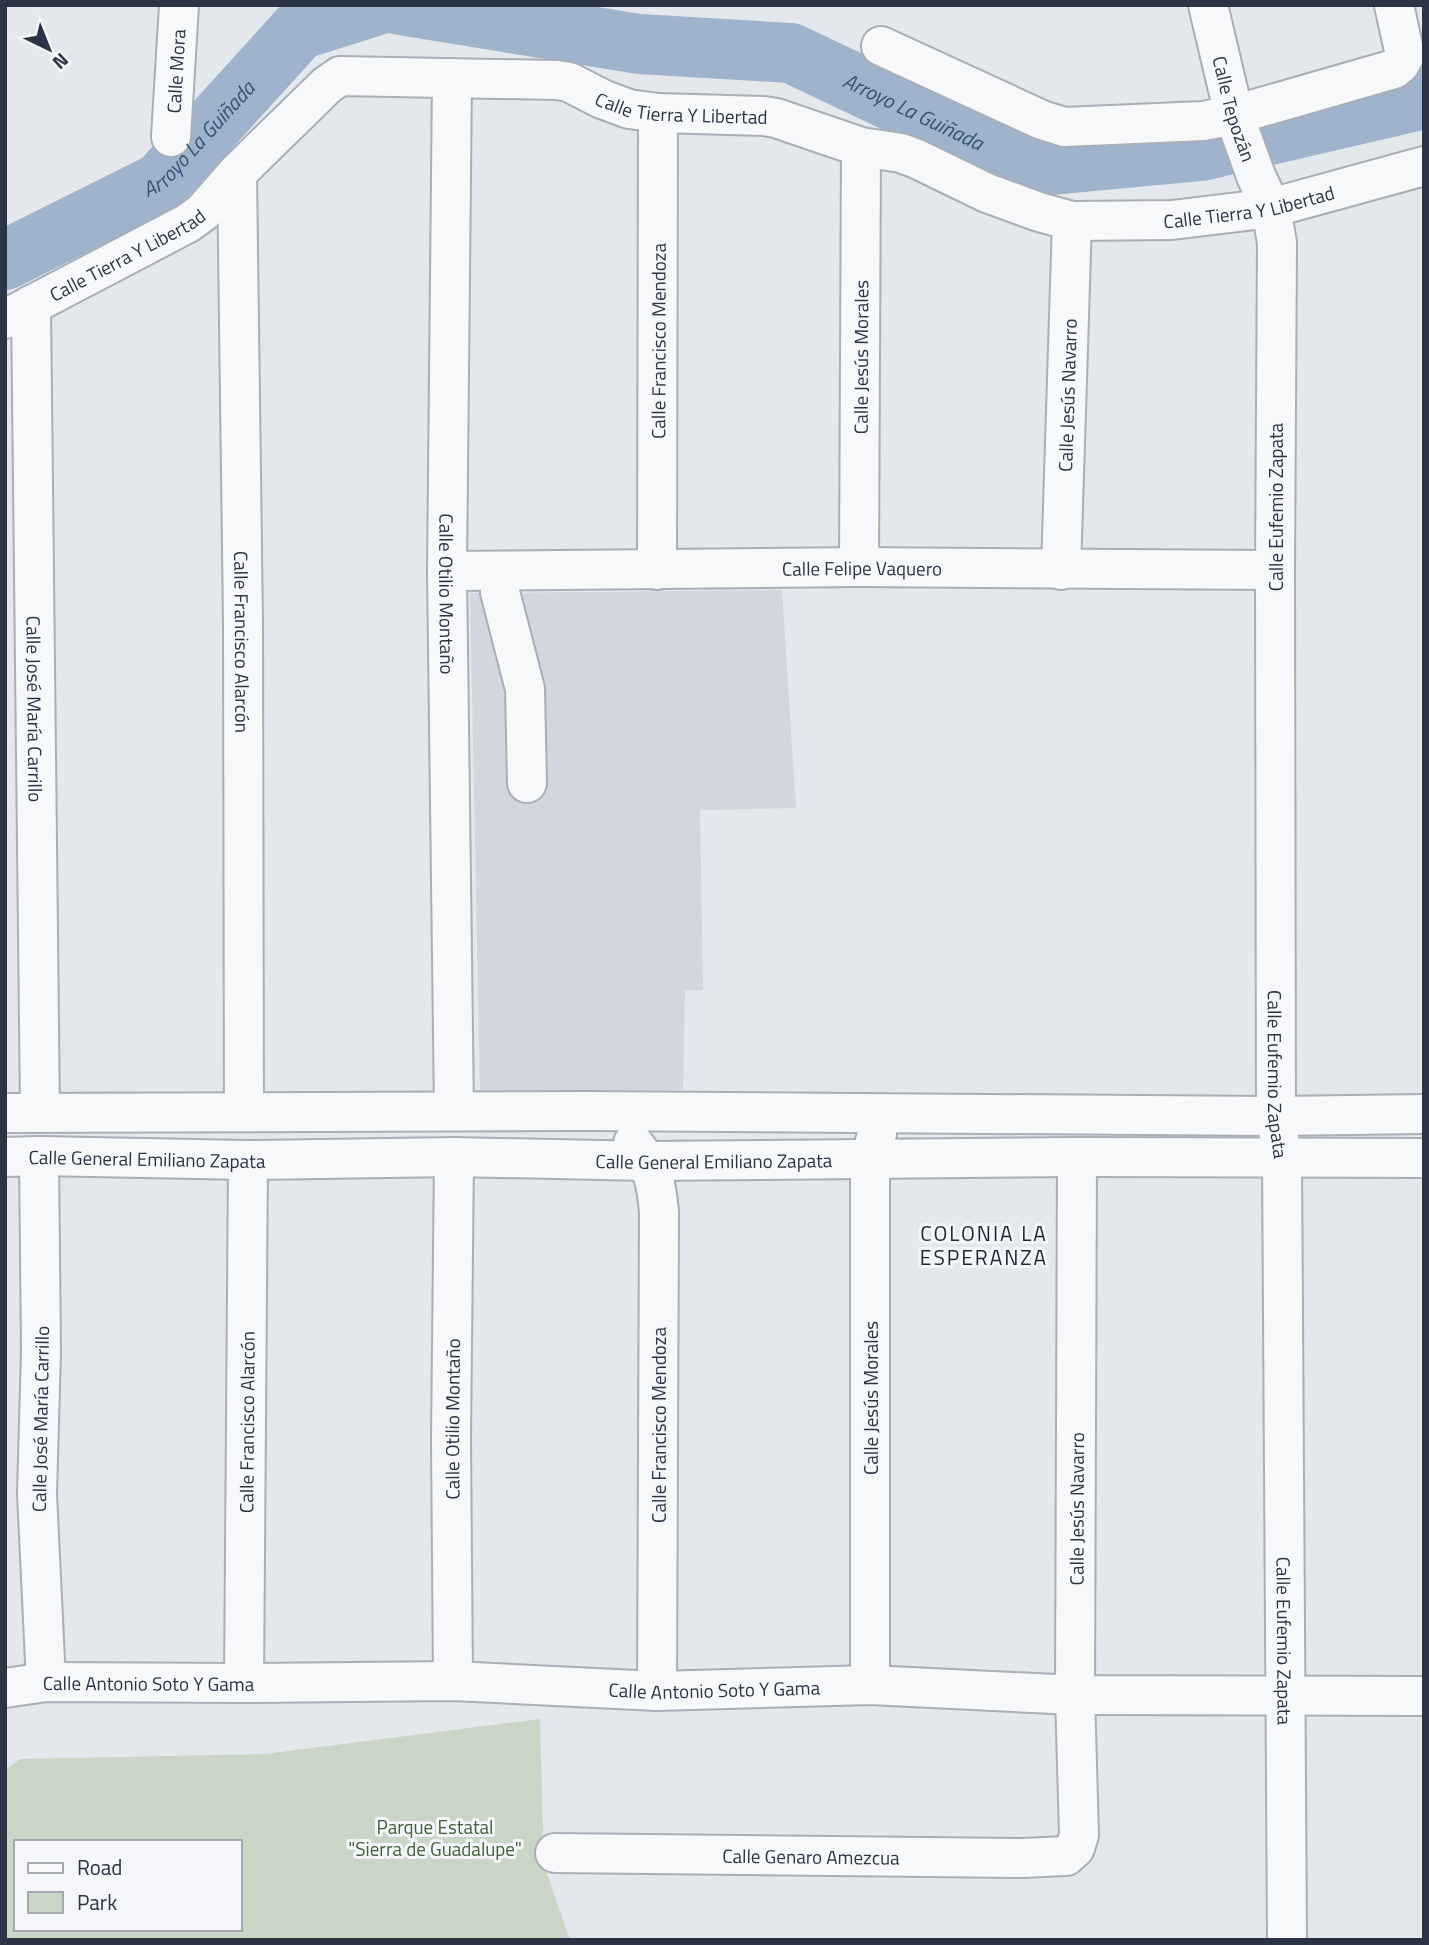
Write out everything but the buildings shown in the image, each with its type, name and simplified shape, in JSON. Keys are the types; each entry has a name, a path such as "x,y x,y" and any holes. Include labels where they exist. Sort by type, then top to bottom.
{"street":[{"name":"Calle Mora","path":"171,137 179,5"},
{"name":"Calle Tepozán","path":"1208,5 1236,120 1264,192"},
{"path":"881,46 1042,120 1064,127 1236,120 1394,69 1405,55 1394,5"},
{"name":"Calle Tierra Y Libertad","path":"18,312 188,223 203,212 237,173 340,76 569,82 629,109 658,113 764,116 861,147 901,153 987,193 1072,221 1172,220 1264,192 1424,166"},
{"name":"Calle Otilio Montaño","path":"452,78 447,571 454,1111"},
{"name":"Calle Francisco Mendoza","path":"657,570 658,113"},
{"name":"Calle Jesús Morales","path":"859,567 861,147"},
{"name":"Calle Francisco Alarcón","path":"237,173 243,623 244,1112"},
{"name":"Calle Eufemio Zapata","path":"1264,192 1276,243 1276,1116 1282,1157 1287,1940"},
{"name":"Calle Jesús Navarro","path":"1061,570 1072,221"},
{"name":"Calle José María Carrillo","path":"18,312 23,1113"},
{"name":"Calle Felipe Vaquero","path":"447,571 859,567 1275,570"},
{"path":"501,571 500,592 525,689 527,783"},
{"path":"23,1113 454,1111 1276,1116 1424,1114"},
{"path":"606,1112 648,1161"},
{"name":"Calle Jesús Morales","path":"870,1685 870,1159 881,1113"},
{"name":"Calle José María Carrillo","path":"22,1157 41,1352 37,1494 46,1682"},
{"name":"Calle General Emiliano Zapata","path":"22,1157 248,1160 454,1157 648,1161 1077,1157 1424,1158"},
{"name":"Calle Otilio Montaño","path":"453,1681 451,1425 454,1157"},
{"name":"Calle Jesús Navarro","path":"1066,1856 1075,1848 1079,1835 1074,1695 1077,1157"},
{"name":"Calle Francisco Alarcón","path":"244,1683 248,1160"},
{"name":"Calle Francisco Mendoza","path":"648,1161 657,1185 659,1212 657,1690"},
{"name":"Calle Antonio Soto Y Gama","path":"5,1688 46,1682 453,1681 657,1690 870,1685 1074,1695 1424,1696"},
{"name":"Calle Genaro Amezcua","path":"555,1853 1022,1858 1066,1856"}],"shaded area":[{"path":"782,590 796,808 700,810 703,990 685,991 683,1090 480,1090 470,593"}],"green space":[{"name":"Parque Estatal \"Sierra de Guadalupe\"","path":"540,1719 544,1865 570,1940 5,1940 5,1770 20,1759 265,1754"}],"waterway":[{"name":"Arroyo La Guiñada","path":"5,260 161,182 299,30 378,5"},
{"name":"Arroyo La Guiñada","path":"400,5 639,44 791,53 1031,167 1201,151 1424,99"}],"district":[{"name":"COLONIA LA ESPERANZA","path":"984,1245"}]}
